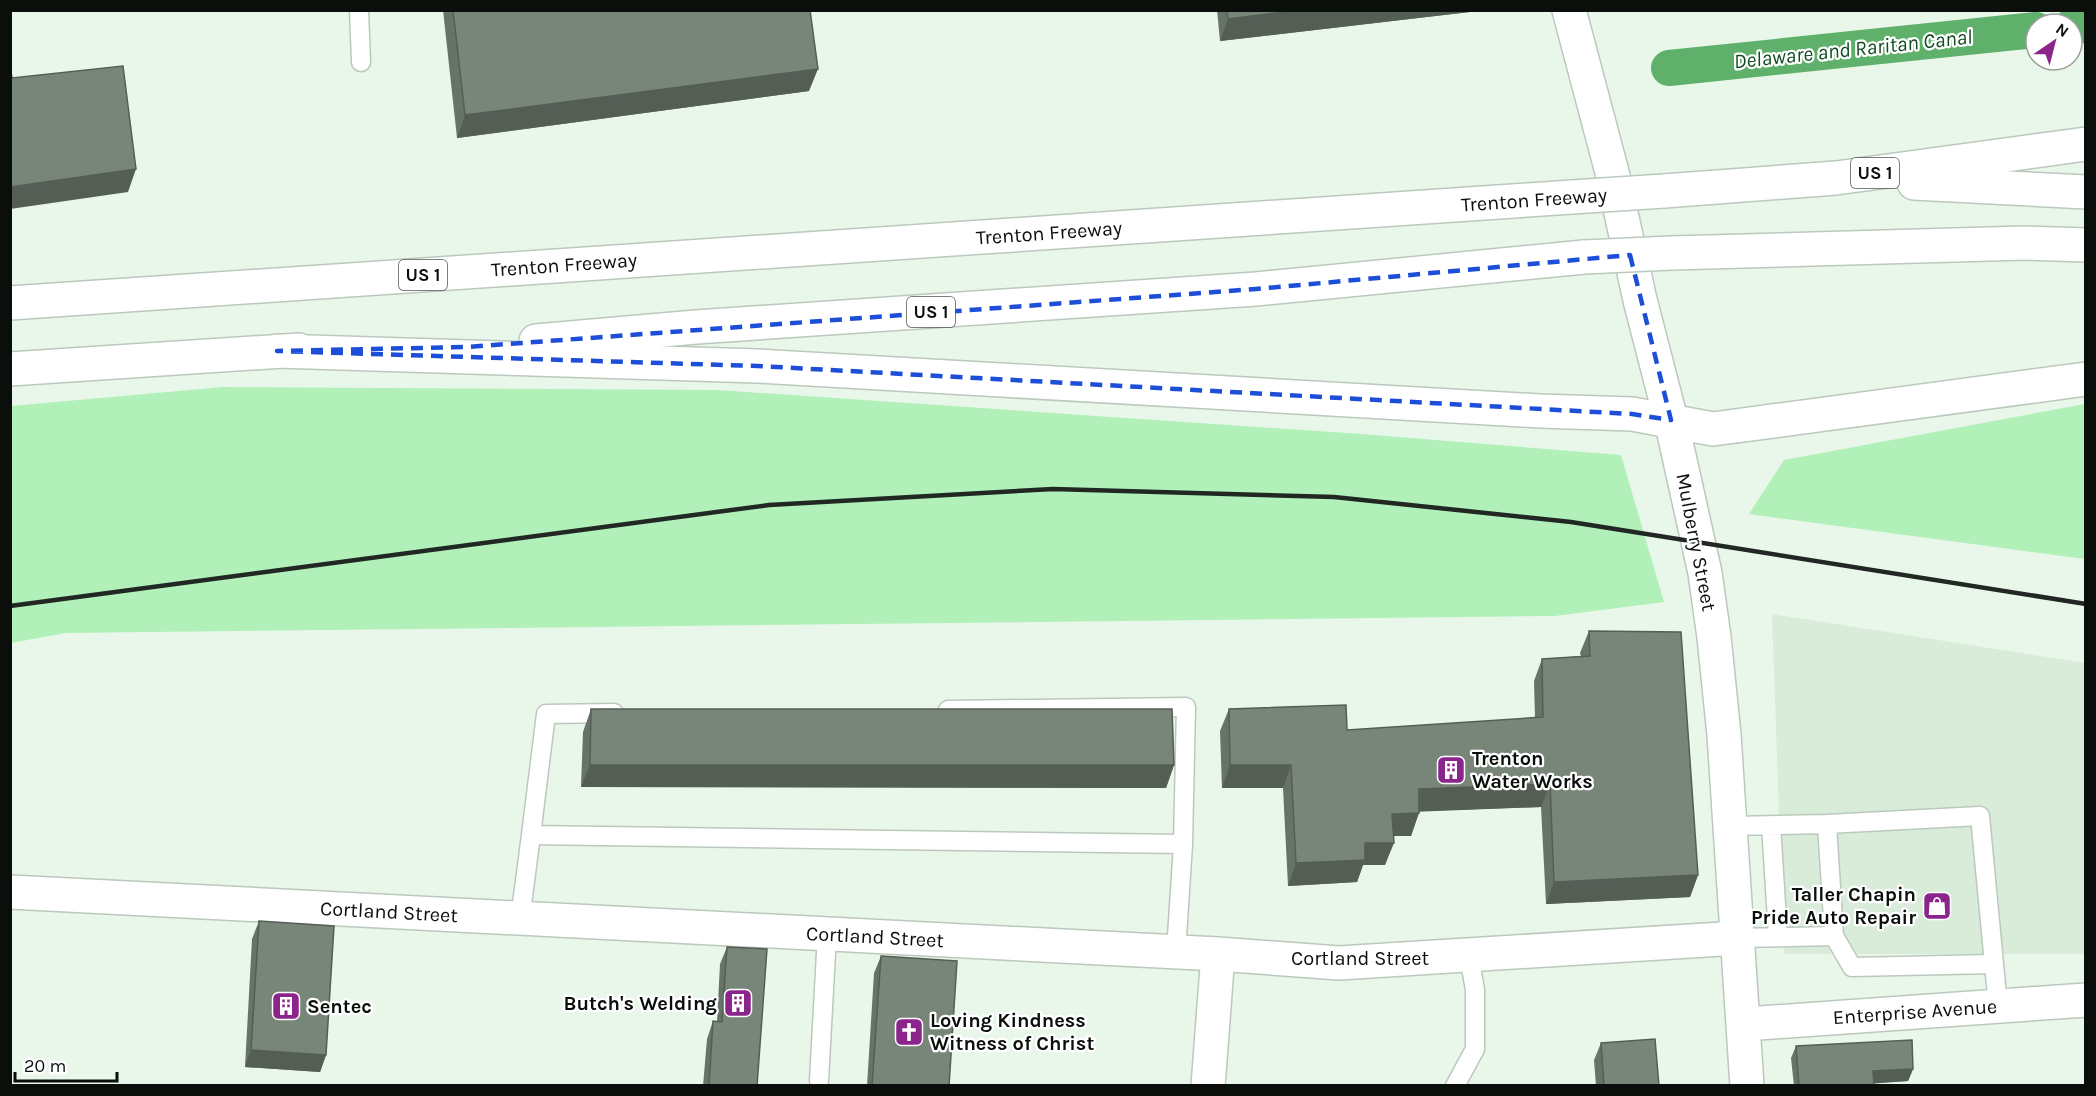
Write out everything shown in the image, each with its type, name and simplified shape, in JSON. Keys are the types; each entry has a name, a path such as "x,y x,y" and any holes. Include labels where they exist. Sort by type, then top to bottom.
{"main road":[{"name":"Mulberry Street","path":"1569,10 1613,176 1705,573 1714,637 1730,826 1747,1086"},
{"name":"Trenton Freeway","path":"14,302 1836,178 2085,144"},
{"path":"1836,178 2085,192"},
{"name":"US 1","path":"10,369 278,351 467,347 696,327 1256,290 1584,256 2024,243 2085,245"},
{"path":"278,351 758,366 1540,411 1632,414 1713,429 2085,379"},
{"name":"Cortland Street","path":"10,892 1218,954 1339,963 1738,938"},
{"path":"1208,1086 1218,954"},
{"name":"Enterprise Avenue","path":"1744,1024 2085,1000"}],"lane":[{"path":"359,10 362,62"},
{"path":"925,710 1186,707 1183,844 1176,952"},
{"path":"520,919 546,714 629,713"},
{"path":"1730,826 1827,824 1980,816 1998,1006"},
{"path":"1827,824 1834,936 1852,967 1994,964"},
{"path":"1771,825 1778,936"},
{"path":"531,835 1183,844"},
{"path":"819,1081 827,934"},
{"path":"1738,938 1834,936"},
{"path":"1455,1086 1475,1048 1475,990 1468,956"}],"highlighted area":[{"path":"1630,255 1671,420 1632,414 758,366 277,351 467,347 1256,289"}],"shaded area":[{"path":"1772,614 2085,663 2085,954 1784,954"}],"green space":[{"path":"223,387 718,390 1361,434 1621,455 1664,602 1555,616 65,633 11,643 11,406"},
{"path":"2085,404 2085,559 1749,514 1784,460"}],"building":[{"path":"453,10 810,10 818,69 465,115"},
{"path":"1227,10 1300,10 1228,19"},
{"path":"10,65 12,78 123,66 136,169 10,187"},
{"name":"Trenton Water Works","path":"1589,631 1681,632 1698,875 1554,882 1550,784 1419,789 1419,813 1392,814 1394,843 1365,843 1365,860 1296,863 1291,765 1230,765 1229,709 1346,705 1347,730 1543,717 1542,659 1590,656"},
{"path":"591,709 1172,709 1174,765 590,765"},
{"name":"Sentec","path":"259,921 334,926 326,1055 251,1050"},
{"name":"Butch's Welding","path":"727,947 767,949 757,1086 709,1086 713,1021 722,1022"},
{"name":"Loving Kindness Witness of Christ","path":"881,956 957,961 949,1086 872,1086"},
{"path":"1655,1039 1659,1086 1604,1086 1601,1043"},
{"path":"1912,1040 1913,1069 1873,1071 1874,1086 1799,1086 1796,1046"}],"waterway":[{"name":"Delaware and Raritan Canal","path":"1669,68 2024,31"}],"railway":[{"path":"10,606 769,505 1053,489 1334,497 1571,522 2086,604"}],"place":[{"name":"Trenton Water Works","path":"1451,770"},
{"name":"Taller Chapin Pride Auto Repair","path":"1937,906"},
{"name":"Butch's Welding","path":"738,1003"},
{"name":"Sentec","path":"286,1006"},
{"name":"Loving Kindness Witness of Christ","path":"909,1032"}]}
